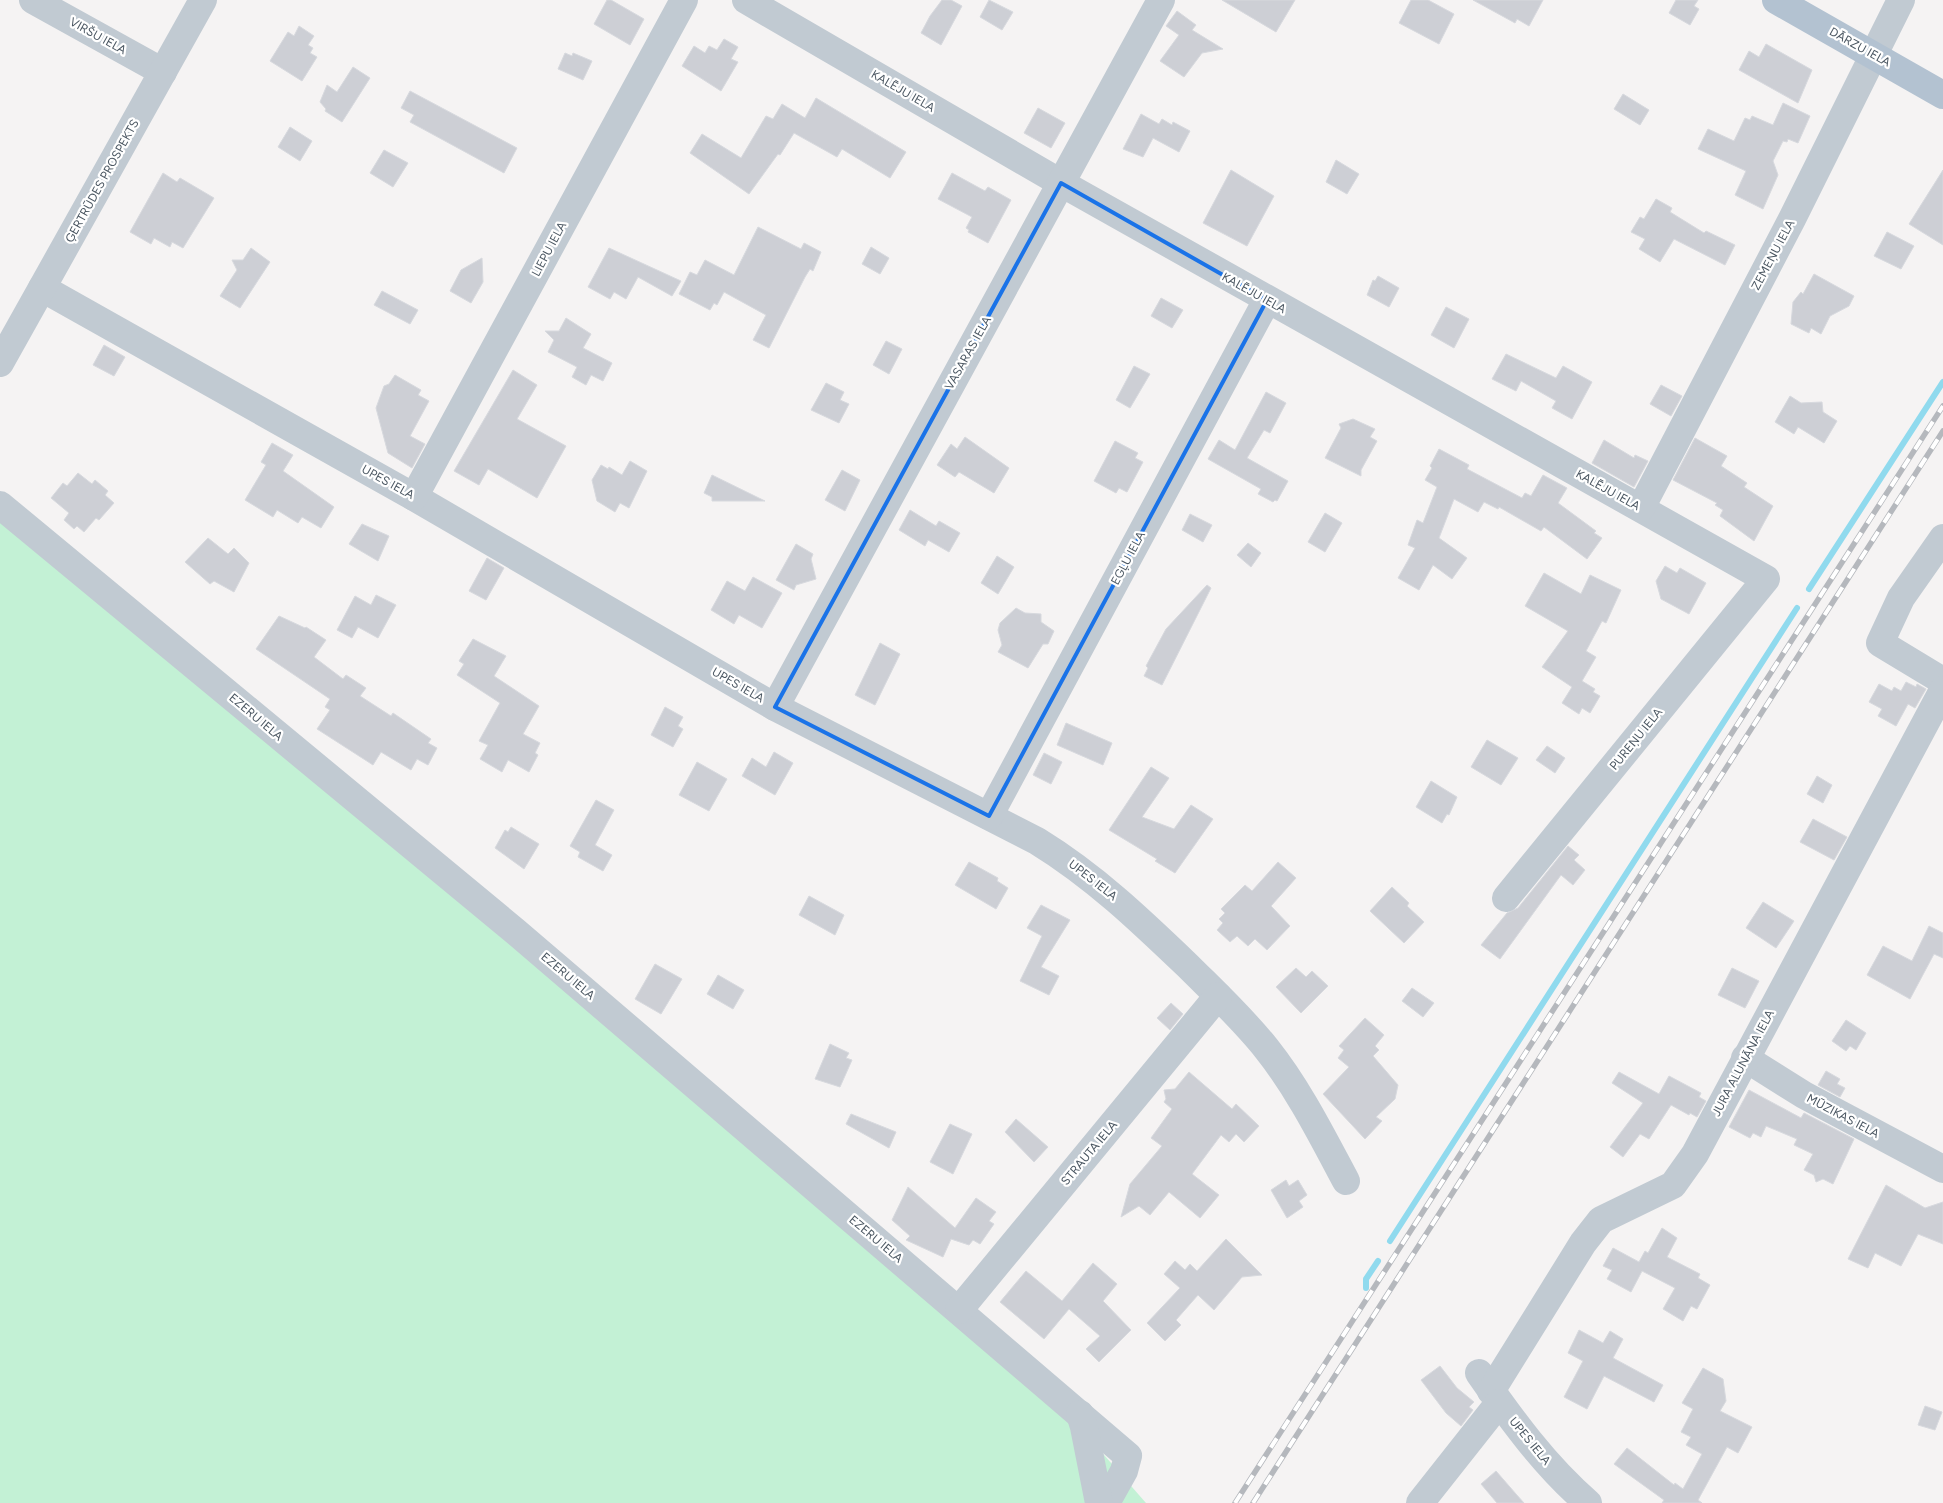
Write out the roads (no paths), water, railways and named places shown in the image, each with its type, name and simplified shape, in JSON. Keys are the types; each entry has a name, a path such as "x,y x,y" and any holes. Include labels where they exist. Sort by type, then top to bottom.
{"main road":[{"name":"DĀRZU IELA","path":"1776,0 1943,95"}],"street":[{"name":"VIRŠU IELA","path":"33,0 163,72"},
{"name":"ĢERTRŪDES PROSPEKTS","path":"0,363 203,0"},
{"name":"LIEPU IELA","path":"414,497 684,0"},
{"name":"KALĒJU IELA","path":"746,0 1061,183 1766,580"},
{"name":"VASARAS IELA","path":"775,707 1161,0"},
{"name":"ZEMEŅU IELA","path":"1641,508 1788,228 1901,0"},
{"name":"UPES IELA","path":"42,288 414,497 775,707 1037,840 1073,863 1123,904 1218,996 1266,1048 1312,1118 1346,1181"},
{"name":"EGĻU IELA","path":"989,816 1267,300"},
{"name":"EZERU IELA","path":"0,505 516,932 1128,1456 1124,1471 1106,1503"},
{"path":"1943,538 1901,598 1880,643 1943,681"},
{"name":"PUREŅU IELA","path":"1506,898 1766,580"},
{"name":"JURA ALUNĀNA IELA","path":"1420,1503 1490,1389 1583,1243 1600,1220 1673,1185 1694,1154 1943,690"},
{"name":"STRAUTA IELA","path":"959,1310 1218,996"},
{"name":"MŪZIKAS IELA","path":"1745,1058 1804,1095 1943,1169"},
{"name":"UPES IELA","path":"1490,1389 1562,1481 1588,1503"},
{"path":"1080,1414 1099,1503"}],"waterway":[{"path":"1809,589 1943,382"},
{"path":"1390,1241 1797,608"},
{"path":"1366,1288 1366,1279 1378,1261"}],"railway":[{"path":"1235,1503 1943,406"},
{"path":"1253,1503 1943,431"}]}
